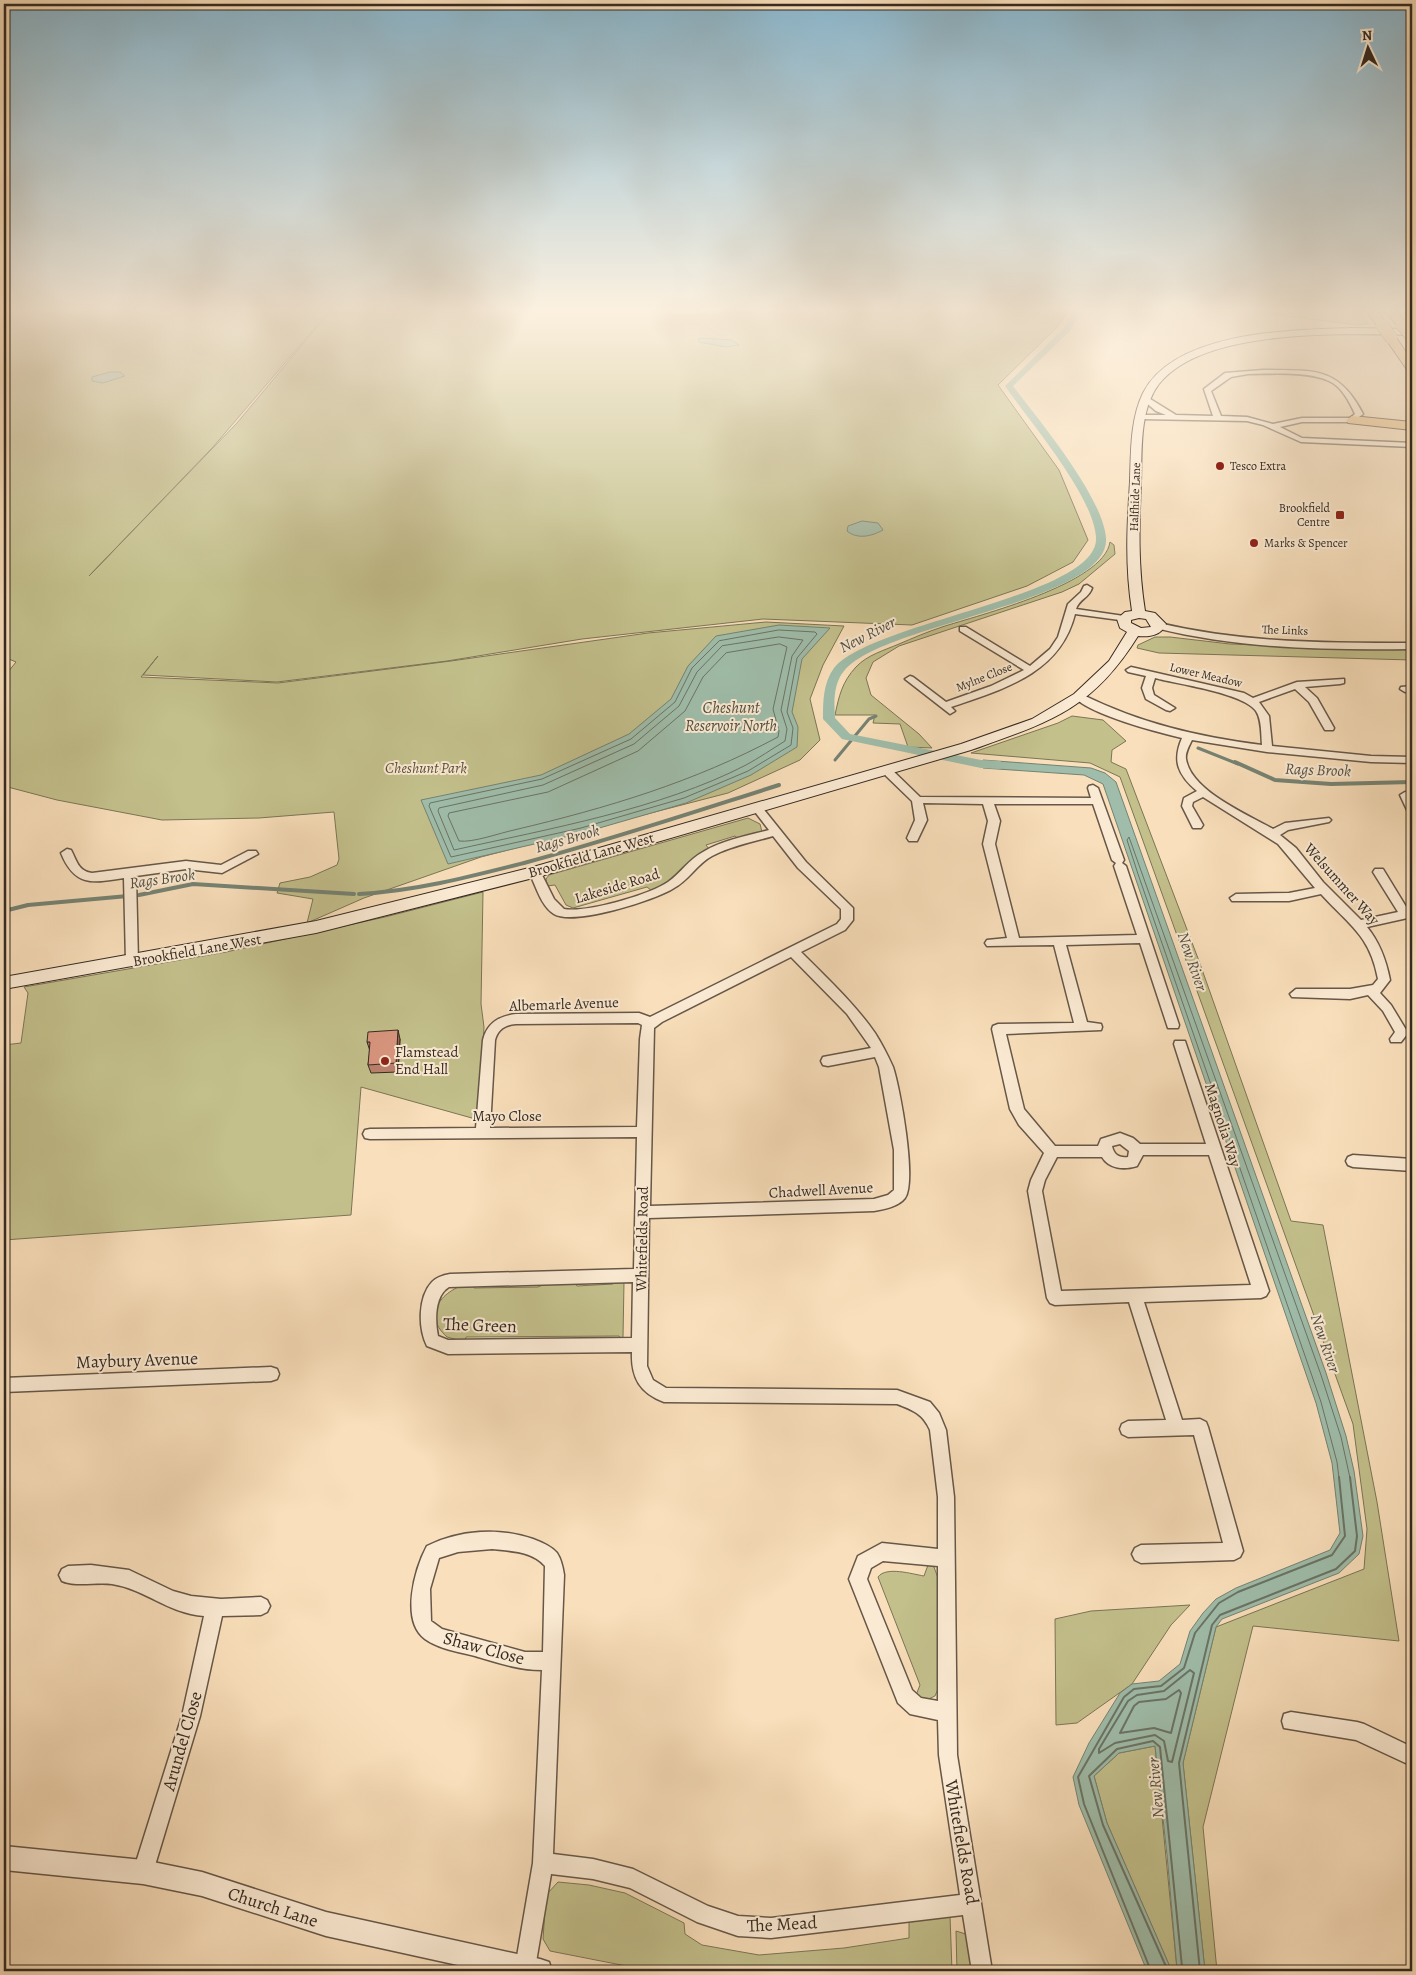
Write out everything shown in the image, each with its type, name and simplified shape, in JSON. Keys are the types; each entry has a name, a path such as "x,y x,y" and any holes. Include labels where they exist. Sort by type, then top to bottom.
{"highway":[{"path":"1352,420 1412,426"}],"main road":[{"name":"Halfhide Lane","path":"1139,614 1133,572 1133,547 1138,433 1147,400"},
{"path":"1139,614 1155,618 1159,626 1150,632 1134,631 1125,625 1124,618 1139,614"},
{"name":"Brookfield Lane West","path":"4,983 132,962 316,927 535,872 954,750 1036,722 1079,697 1098,681 1114,663 1134,631"}],"street":[{"path":"1148,400 1159,409 1178,418"},
{"path":"1211,400 1218,418"},
{"path":"1273,426 1302,420 1352,420 1359,414 1351,400"},
{"path":"1142,417 1255,420 1273,426 1292,438 1301,440 1412,445"},
{"name":"Mylne Close","path":"910,678 949,709 1031,670 1041,664 1062,638 1073,604 1086,594 1088,588"},
{"path":"1072,611 1124,618"},
{"name":"The Links","path":"1159,626 1182,632 1238,641 1412,646"},
{"name":"Mylne Close","path":"963,629 1031,670"},
{"name":"Lower Meadow","path":"1131,670 1240,695 1254,701 1264,716 1268,749"},
{"name":"Lower Meadow","path":"1151,675 1146,687 1149,695 1170,708"},
{"name":"Lower Meadow","path":"1254,701 1297,686 1340,681"},
{"path":"1297,686 1313,700 1329,728"},
{"path":"1079,697 1109,714 1188,737 1268,749 1371,759 1412,760"},
{"name":"Welsummer Way","path":"1188,737 1182,752 1181,761 1187,772 1204,792 1231,811 1273,834 1295,854 1323,890 1360,924 1377,950 1383,970 1383,984 1372,992"},
{"path":"886,770 917,800 921,820 913,838"},
{"path":"1092,788 1173,1025"},
{"path":"1197,825 1187,806 1188,800 1204,792"},
{"path":"1405,796 1412,810"},
{"path":"917,800 1097,801"},
{"path":"987,800 994,821 989,844 1014,942"},
{"path":"651,1023 841,927 847,920 848,912 843,903 802,865 757,808"},
{"path":"1273,834 1285,826 1325,820"},
{"name":"Lakeside Road","path":"535,872 554,908 561,914 578,915 662,890 677,880 705,855 776,832"},
{"path":"67,853 74,868 82,874 96,877 186,865 222,869 252,854"},
{"path":"1360,924 1409,914 1379,872"},
{"path":"130,873 132,962"},
{"path":"1236,898 1289,897 1323,890"},
{"path":"991,943 1144,939"},
{"path":"1059,941 1082,1028"},
{"name":"Chadwell Avenue","path":"643,1212 851,1206 890,1201 901,1192 900,1144 886,1068 870,1034 845,1003 792,951"},
{"path":"1296,994 1333,995 1372,992 1387,1008 1402,1032 1396,1039"},
{"name":"Albemarle Avenue","path":"483,1132 489,1040 492,1030 500,1022 516,1019 639,1018 651,1023"},
{"name":"Whitefields Road","path":"651,1023 646,1032 639,1366 643,1379 651,1390 664,1396 897,1397 924,1407 933,1418 938,1430 946,1496 947,1712 951,1781 973,1904 982,1971"},
{"path":"1051,1152 1019,1114 998,1030 1096,1027"},
{"name":"Magnolia Way","path":"1135,1296 1261,1291 1180,1044"},
{"path":"828,1062 877,1052"},
{"name":"Mayo Close","path":"370,1134 644,1132"},
{"path":"1114,1138 1131,1142 1137,1150 1135,1158 1127,1163 1111,1159 1105,1151 1106,1143 1114,1138"},
{"path":"1137,1150 1214,1149"},
{"path":"1051,1152 1105,1151"},
{"path":"1051,1152 1048,1162 1036,1180 1035,1191 1055,1298 1135,1296 1176,1427"},
{"path":"1353,1161 1412,1165"},
{"name":"The Green","path":"640,1345 448,1347 432,1341 427,1330 435,1290 441,1283 450,1280 642,1275"},
{"name":"Maybury Avenue","path":"4,1385 271,1374"},
{"path":"1128,1429 1200,1427 1234,1551 1140,1554"},
{"name":"Shaw Close","path":"532,1970 543,1863 552,1661 554,1566 545,1553 519,1543 499,1540 452,1544 433,1552 425,1567 421,1610 422,1622 428,1631 438,1637 525,1661 552,1661"},
{"path":"946,1558 882,1552 864,1562 858,1578 905,1696 917,1707 947,1712"},
{"path":"68,1575 90,1573 116,1576 179,1602 215,1608 261,1606"},
{"name":"Arundel Close","path":"143,1872 191,1716 215,1608"},
{"path":"1291,1721 1357,1732 1412,1757"},
{"name":"Church Lane","path":"4,1858 143,1872 202,1884 326,1924 532,1970"},
{"name":"The Mead","path":"543,1863 593,1869 633,1879 704,1915 738,1926 771,1928 973,1904"}],"green space":[{"name":"Cheshunt Park","path":"4,400 253,400 213,447 89,576 237,423 256,400 1009,400 1059,470 1088,540 1073,562 1027,586 912,625 763,619 582,639 447,661 277,682 143,675 158,656 141,677 278,683 451,661 648,633 766,622 844,626 823,665 810,699 820,740 800,760 728,793 481,857 364,898 307,923 313,899 277,893 280,883 310,877 337,865 339,859 334,812 259,818 162,820 57,800 4,786 4,677 16,662 4,657"},
{"path":"1110,542 1114,545 1115,554 1079,584 1062,592 899,646 873,662 866,678 871,695 919,734 932,748 908,747 900,724 873,723 875,715 835,715 844,684 856,667 865,659 931,631 1010,606 1064,584 1086,571 1103,557"},
{"path":"1155,637 1230,644 1412,649 1412,660 1159,653 1137,648 1138,645"},
{"path":"1072,716 1103,720 1126,741 1112,750 1111,762 1126,769 1199,961 1291,1221 1323,1225 1377,1502 1399,1641 1253,1626 1203,1827 1217,1971 1205,1971 1183,1763 1216,1627 1364,1569 1367,1529 1353,1424 1120,777 1090,763 971,753 1058,723"},
{"path":"748,818 760,824 762,832 740,840 735,836 706,845 709,849 672,881 652,891 647,887 573,908 566,905 555,885 547,886 546,879 549,875"},
{"path":"483,892 481,1004 484,1027 479,1120 361,1087 351,1215 4,1240 4,1045 21,1043 28,993 24,987 226,952 385,917"},
{"path":"614,1280 624,1282 623,1337 621,1339 619,1336 466,1337 465,1342 447,1337 439,1328 435,1319 439,1302 446,1295 454,1289 474,1282 474,1288 538,1287 549,1282 573,1281 577,1286 613,1284"},
{"path":"928,1565 934,1567 938,1578 938,1689 935,1696 924,1701 916,1695 920,1685 878,1577 893,1571 924,1576"},
{"path":"1190,1605 1171,1625 1132,1684 1077,1723 1056,1725 1055,1619 1091,1611"},
{"path":"1155,1746 1177,1969 1170,1967 1107,1823 1094,1776 1119,1753"},
{"path":"558,1882 589,1885 625,1893 684,1923 685,1934 702,1945 759,1955 844,1948 909,1938 909,1922 950,1916 952,1971 652,1971 550,1951 543,1939 546,1895"},
{"path":"956,1931 969,1935 972,1971 957,1971"}],"water":[{"path":"862,521 878,523 883,530 865,536 851,534 847,531 848,526"},
{"name":"Cheshunt Reservoir North","path":"779,625 830,628 802,659 792,712 798,727 797,747 751,775 686,803 582,833 448,864 421,800 541,775 629,734 671,699 688,666 716,636"},
{"path":"983,760 1091,768 1105,773 1116,782 1326,1373 1346,1436 1354,1471 1363,1536 1359,1554 1339,1573 1222,1619 1216,1627 1183,1763 1205,1971 1147,1971 1079,1805 1073,1777 1089,1743 1120,1693 1132,1684 1159,1681 1180,1664 1190,1631 1216,1599 1236,1588 1330,1550 1340,1533 1332,1463 1316,1403 1103,784 1084,775 983,768","holes":["1155,1746 1177,1969 1170,1967 1107,1823 1094,1776 1119,1753"]}],"building":[{"name":"Flamstead End Hall","path":"398,1030 396,1063 368,1065 370,1042 367,1042 368,1032"}],"waterway":[{"name":"New River","path":"1000,765 981,764 846,737 829,719 829,705 831,684 834,677 837,671 850,659 935,624 1037,593 1080,570 1096,554 1100,546 1101,537 1088,501 1062,459 1019,400"},
{"name":"Rags Brook","path":"835,760 869,719 876,716"},
{"name":"Rags Brook","path":"1198,748 1238,764"},
{"name":"Rags Brook","path":"1235,762 1275,780 1331,784 1412,782"},
{"name":"Rags Brook","path":"359,894 421,887 524,863 779,785"},
{"name":"Rags Brook","path":"4,911 28,905 139,895 193,884 354,894"}],"place":[{"name":"Tesco Extra","path":"1220,466"},
{"name":"Brookfield Centre","path":"1340,515"},
{"name":"Marks & Spencer","path":"1254,543"},
{"name":"Flamstead End Hall","path":"385,1061"}]}
